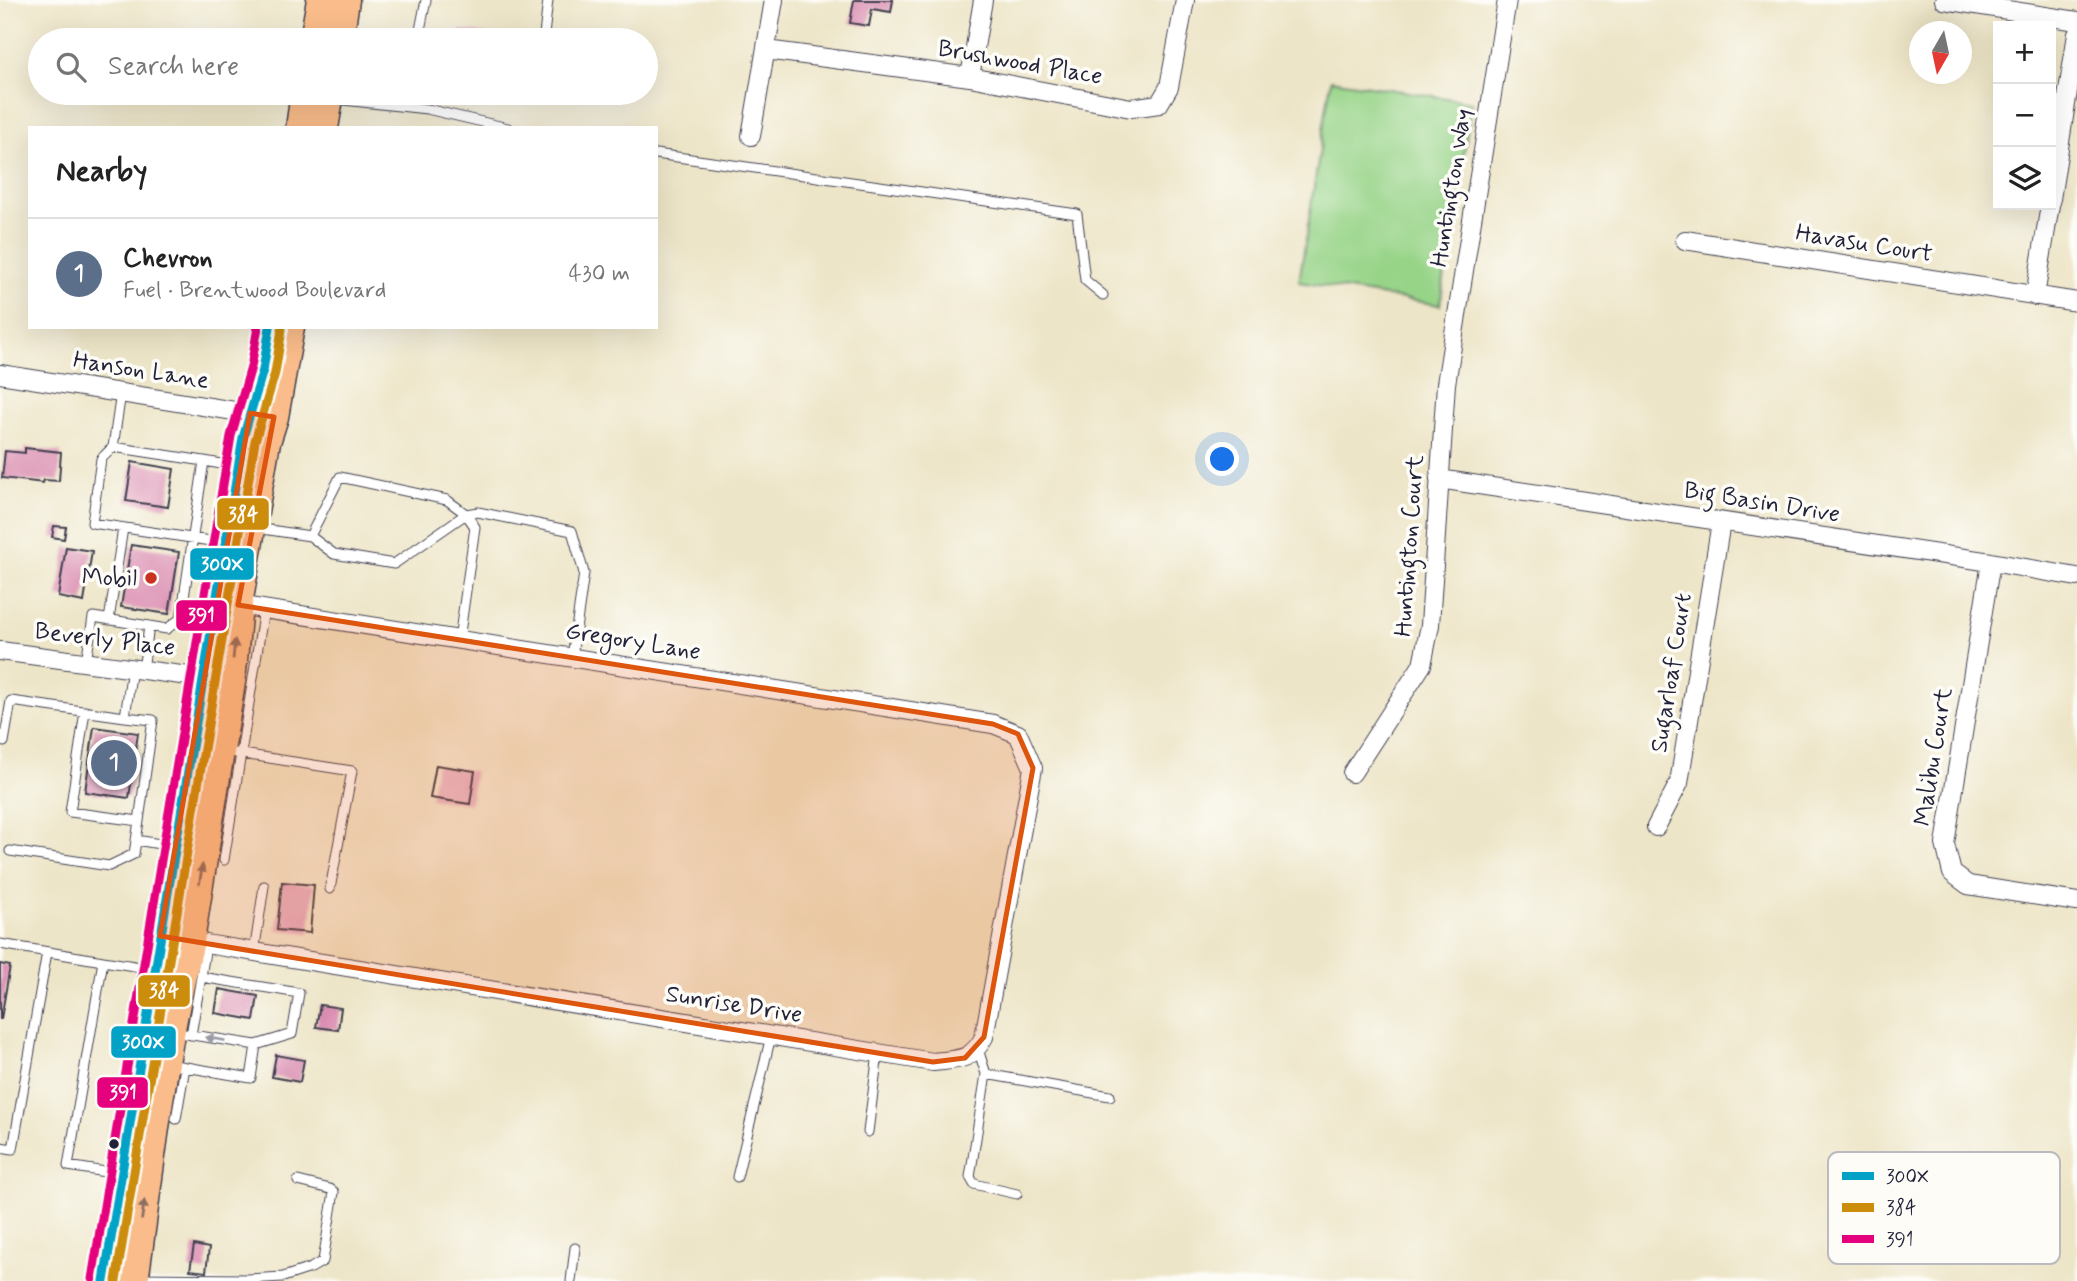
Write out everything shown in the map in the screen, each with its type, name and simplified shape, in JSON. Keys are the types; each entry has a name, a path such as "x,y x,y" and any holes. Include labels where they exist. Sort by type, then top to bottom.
{"main road":[{"path":"316,28 321,0"},
{"path":"341,28 345,0"},
{"path":"301,126 314,105"},
{"path":"322,105 324,126"},
{"path":"104,1281 120,1174 179,973 198,943 230,752 231,682 251,607 252,527 266,442 262,415 263,369 270,329"},
{"path":"134,1279 181,1034 179,973 160,936 243,438 262,415 289,329"}],"street":[{"path":"751,136 774,0"},
{"path":"970,77 983,0"},
{"name":"Brushwood Place","path":"766,50 970,77 1131,108 1159,104 1169,87 1185,0"},
{"name":"Huntington Way","path":"1446,384 1507,0"},
{"path":"1944,0 2077,20"},
{"path":"2056,168 2077,34"},
{"path":"2035,296 2049,210"},
{"name":"Havasu Court","path":"1685,240 2077,303"},
{"name":"Hanson Lane","path":"0,374 262,415"},
{"name":"Huntington Court","path":"1352,774 1422,665 1430,625 1446,384"},
{"name":"Big Basin Drive","path":"1439,479 2077,577"},
{"name":"Sugarloaf Court","path":"1656,827 1679,783 1721,522"},
{"name":"Malibu Court","path":"1991,562 1945,844 1952,873 1968,885 2077,902"},
{"name":"Gregory Lane","path":"251,607 993,724 1018,734 1033,768 984,1037 978,1049"},
{"name":"Beverly Place","path":"0,652 204,678"},
{"name":"Sunrise Drive","path":"160,936 933,1062 965,1058 978,1049"}],"lane":[{"path":"420,28 426,0"},
{"path":"545,28 548,0"},
{"path":"399,105 500,126"},
{"path":"658,154 1077,214 1085,280 1103,295"},
{"path":"121,393 113,447 102,459 92,523 226,543"},
{"path":"113,447 238,467"},
{"path":"86,662 93,617 167,629 181,618 204,461"},
{"path":"310,536 340,477 447,500 466,514 475,527 459,640"},
{"path":"252,527 310,536 334,554 394,564 466,514 478,512 572,531 584,573 572,657"},
{"path":"109,620 122,528"},
{"path":"125,717 149,626"},
{"path":"0,741 4,742 11,701 153,720 134,855 109,866 9,851"},
{"path":"85,711 70,812 139,821"},
{"path":"224,860 230,752 352,771 330,889"},
{"path":"136,841 175,846"},
{"path":"254,953 264,887"},
{"path":"0,944 299,993 292,1034 256,1045 181,1034"},
{"path":"0,1147 13,1149 47,952"},
{"path":"103,961 68,1166 120,1174"},
{"path":"737,1177 771,1036"},
{"path":"176,1119 176,1066 251,1078 256,1045"},
{"path":"978,1049 986,1074 970,1177 974,1184 1017,1194"},
{"path":"868,1132 878,1053"},
{"path":"986,1074 1110,1096"},
{"path":"134,1279 283,1277 323,1261 334,1192 298,1181"},
{"path":"570,1281 575,1248"}],"highlighted area":[{"path":"250,413 274,417 238,605 993,724 1018,734 1033,768 984,1037 965,1058 933,1062 160,936"}],"green space":[{"path":"1331,80 1472,102 1440,305 1299,282"}],"building":[{"path":"854,0 893,0 891,12 872,9 869,26 850,23"},
{"path":"25,448 61,452 59,481 44,480 43,483 2,478 5,451 25,453"},
{"path":"132,462 174,469 168,507 126,501"},
{"path":"54,526 66,527 64,539 52,537"},
{"path":"131,545 179,552 169,614 121,607"},
{"path":"66,547 92,551 84,602 58,597"},
{"path":"94,727 138,733 129,798 85,792"},
{"path":"436,765 475,771 470,804 430,798"},
{"path":"282,882 314,885 310,933 277,930"},
{"path":"0,964 10,966 1,1019 0,1019"},
{"path":"219,989 258,996 254,1020 215,1013"},
{"path":"320,1005 341,1008 338,1030 316,1027"},
{"path":"276,1055 304,1060 300,1082 272,1077"},
{"path":"194,1245 209,1248 206,1272 190,1270"}],"transit line":[{"name":"391","path":"92,1279 231,436 251,367 258,329"},
{"name":"300X","path":"104,1281 243,438 263,370 270,329"},
{"name":"384","path":"116,1281 255,441 275,373 282,329"}],"place":[{"name":"Mobil","path":"151,578"},
{"name":"Chevron","path":"114,763"}]}
